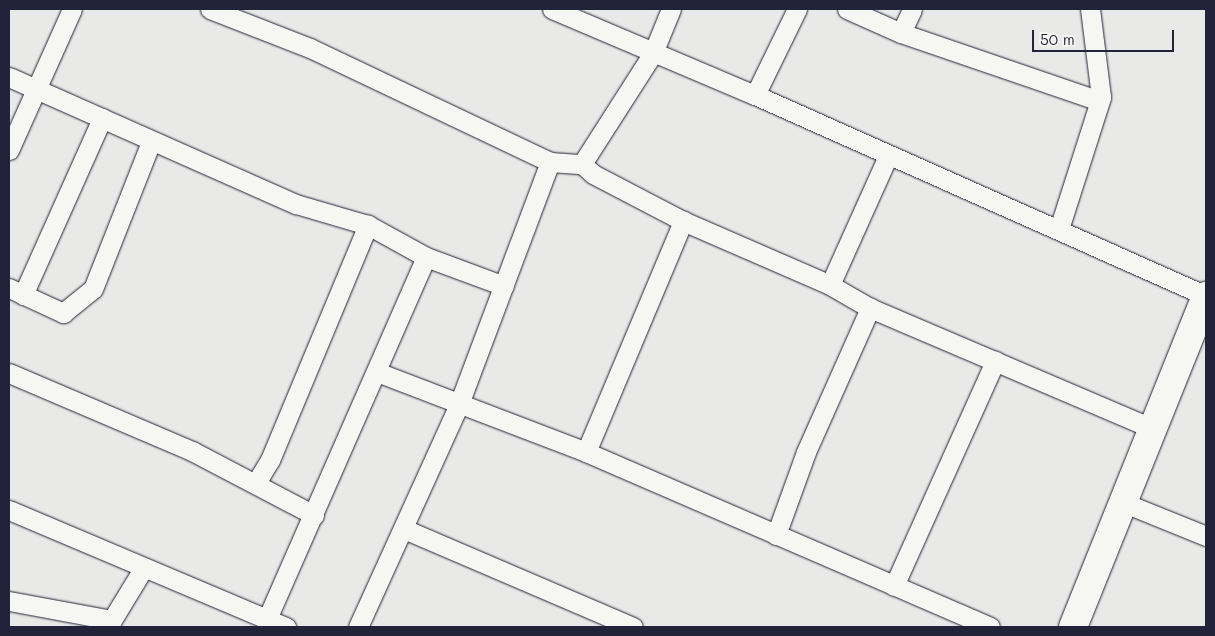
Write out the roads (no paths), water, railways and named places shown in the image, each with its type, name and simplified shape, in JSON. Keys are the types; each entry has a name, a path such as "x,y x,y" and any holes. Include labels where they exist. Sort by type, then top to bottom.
{"street":[{"path":"9,150 34,89 72,9"},
{"path":"210,9 310,48 550,162 582,164 593,174 682,221 830,285 870,308 1152,428"},
{"path":"552,9 652,53 755,95 888,156 1059,229 1206,296 1073,627"},
{"path":"582,164 652,53 671,9"},
{"path":"755,95 797,9"},
{"path":"847,9 901,33 1100,101"},
{"path":"901,33 912,9"},
{"path":"1059,229 1100,101 1090,9"},
{"path":"9,77 151,142 296,204 368,226 426,257 504,286"},
{"path":"102,118 16,292 63,313 93,289 151,142"},
{"path":"830,285 888,156"},
{"path":"358,627 459,404 550,162"},
{"path":"586,452 682,221"},
{"path":"256,484 270,460 368,226"},
{"path":"267,619 378,372 426,257"},
{"path":"776,535 806,452 870,308"},
{"path":"894,586 995,361"},
{"path":"378,372 586,452 990,627"},
{"path":"9,373 192,451 314,515"},
{"path":"1122,502 1206,536"},
{"path":"9,510 143,569 286,627"},
{"path":"404,529 633,627"},
{"path":"9,601 112,620 143,569"}]}
